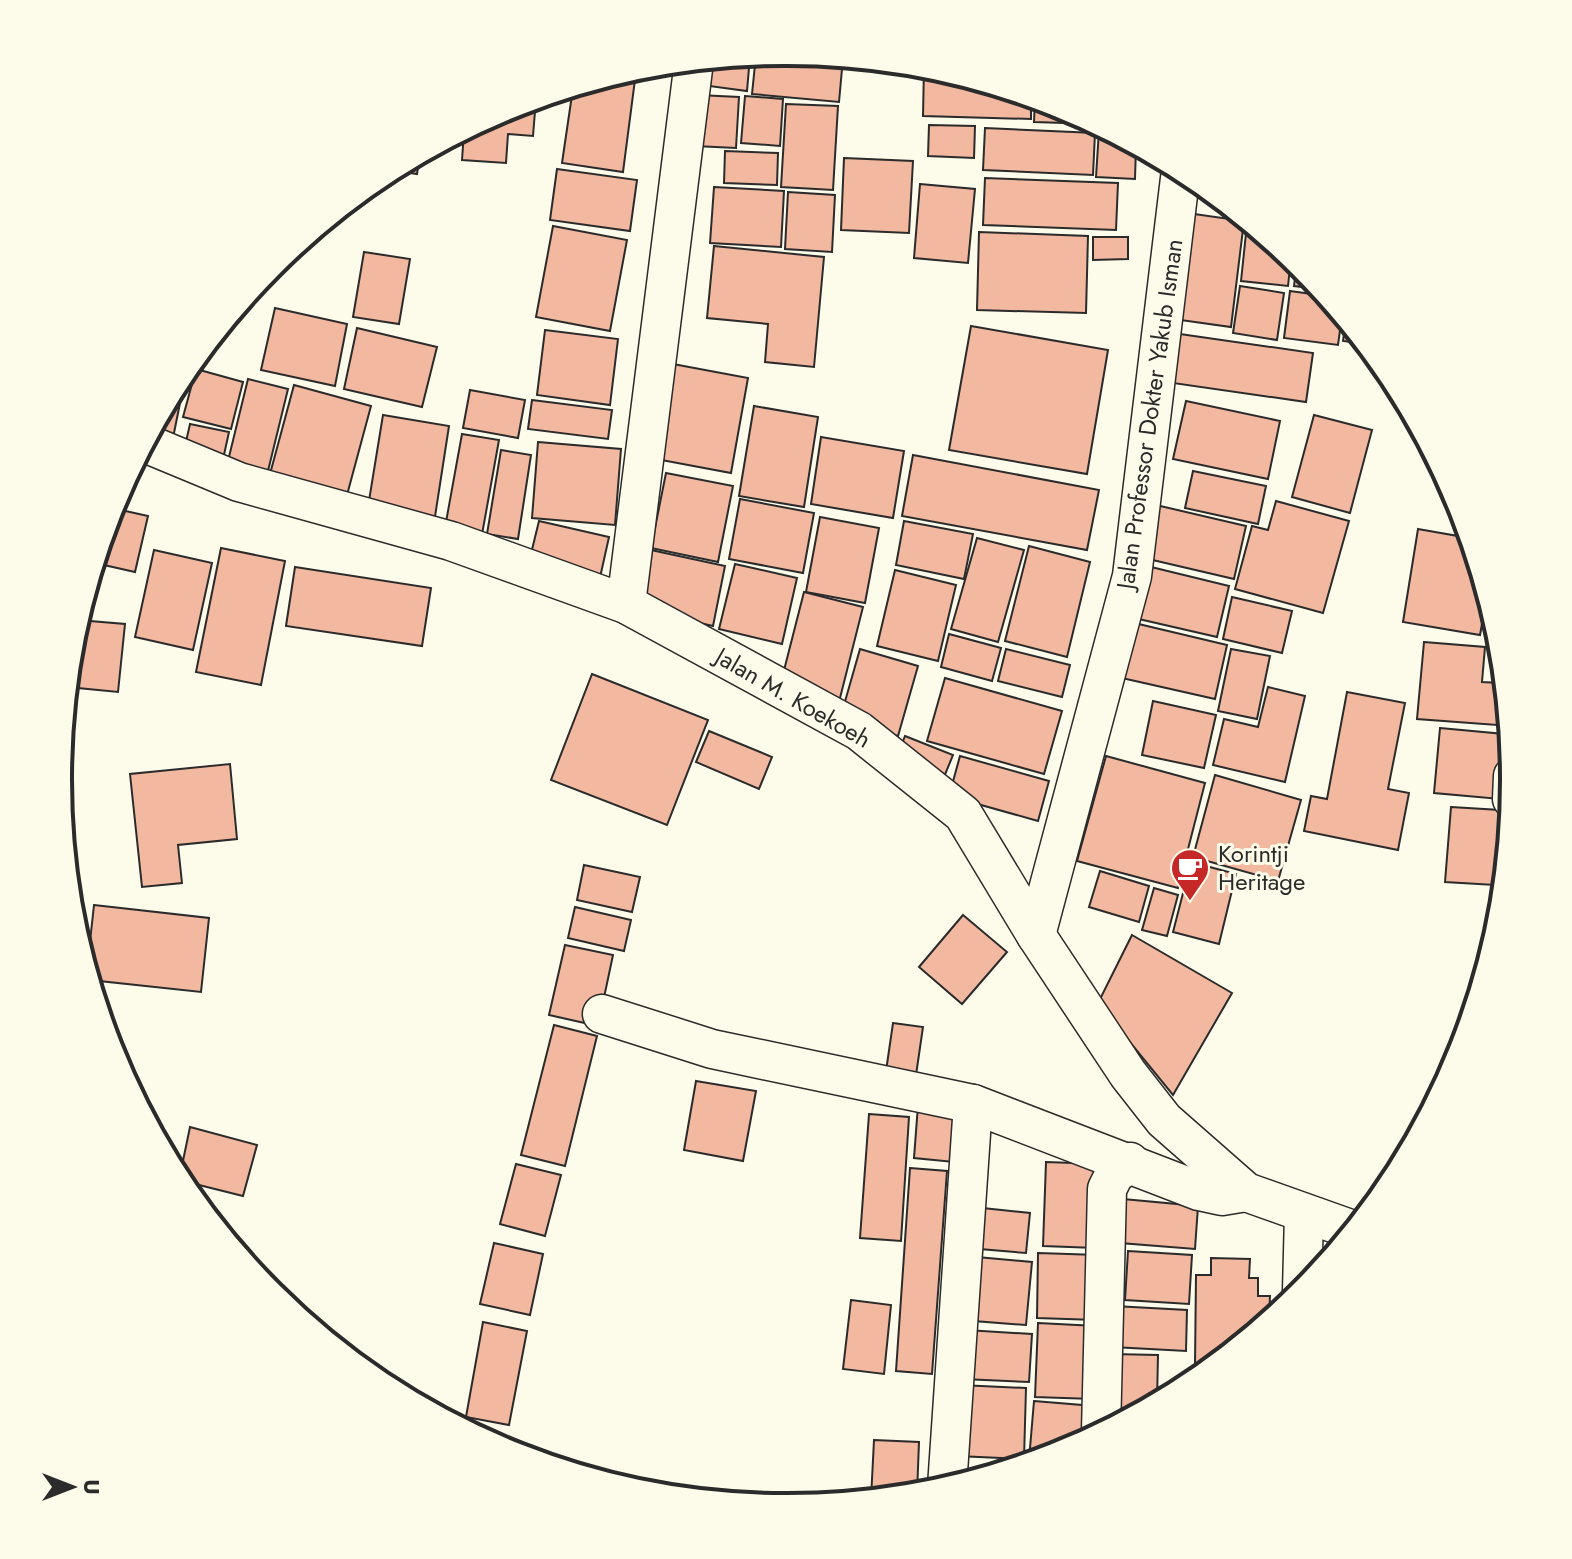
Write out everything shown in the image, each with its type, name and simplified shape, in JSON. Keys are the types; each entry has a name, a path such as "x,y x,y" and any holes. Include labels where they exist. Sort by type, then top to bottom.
{"street":[{"path":"626,604 693,72"},
{"name":"Jalan Professor Dokter Yakub Isman","path":"1036,935 1132,576 1185,188"},
{"name":"Jalan M. Koekoeh","path":"155,447 239,482 451,541 626,604 859,731 963,814 1036,935 1128,1074 1164,1120 1246,1192 1342,1226"},
{"path":"602,1014 712,1049 973,1104 1199,1191 1222,1196 1246,1192"},
{"path":"948,1474 973,1104"},
{"path":"1101,1419 1107,1189 1114,1175 1130,1162"},
{"path":"1303,1271 1304,1214"}],"building":[{"path":"755,67 842,69 839,102 752,94"},
{"path":"749,68 747,91 709,86 710,71"},
{"path":"924,80 971,90 1031,110 1031,119 923,116"},
{"path":"635,83 623,172 562,163 571,99"},
{"path":"698,95 739,97 736,148 695,146"},
{"path":"745,96 783,99 780,146 741,143"},
{"path":"786,104 838,106 833,190 781,187"},
{"path":"1034,111 1065,123 1034,122"},
{"path":"535,112 533,136 508,134 506,163 462,160 463,144"},
{"path":"929,125 975,126 974,158 928,156"},
{"path":"985,128 1086,133 1095,137 1093,175 983,170"},
{"path":"1098,138 1136,158 1135,179 1096,177"},
{"path":"725,151 778,153 777,185 724,183"},
{"path":"844,158 913,161 909,233 841,230"},
{"path":"557,169 637,180 630,231 550,220"},
{"path":"985,178 1118,183 1116,230 983,225"},
{"path":"920,184 975,189 968,263 914,258"},
{"path":"714,187 784,191 781,247 710,243"},
{"path":"788,192 835,195 832,252 785,249"},
{"path":"1180,212 1227,219 1243,232 1231,327 1166,318"},
{"path":"553,226 627,240 610,331 536,317"},
{"path":"979,232 1088,236 1086,313 977,310"},
{"path":"1246,235 1289,273 1288,286 1241,281"},
{"path":"1093,237 1128,237 1128,259 1093,260"},
{"path":"714,246 824,257 814,367 765,362 768,324 707,318"},
{"path":"364,252 410,259 399,324 353,317"},
{"path":"1240,286 1284,293 1277,340 1233,333"},
{"path":"1290,291 1308,293 1340,331 1338,345 1284,338"},
{"path":"275,308 347,324 335,386 261,370"},
{"path":"971,326 1108,350 1087,474 949,450"},
{"path":"357,328 437,347 422,407 344,389"},
{"path":"545,330 618,339 610,405 537,395"},
{"path":"1173,333 1313,353 1306,402 1166,382"},
{"path":"673,364 748,378 731,473 656,459"},
{"path":"202,371 243,382 231,429 183,417 192,385"},
{"path":"248,379 288,389 267,475 227,465"},
{"path":"294,385 371,406 347,495 270,474"},
{"path":"470,390 525,400 518,438 463,428"},
{"path":"532,400 612,410 608,439 528,429"},
{"path":"1186,401 1280,421 1268,479 1173,459"},
{"path":"180,404 173,438 161,435"},
{"path":"754,406 818,417 804,507 739,496"},
{"path":"383,415 449,426 434,523 367,513"},
{"path":"1314,415 1372,430 1350,513 1292,497"},
{"path":"190,424 229,432 222,464 183,455"},
{"path":"462,434 499,440 481,540 444,533"},
{"path":"821,437 904,451 893,518 811,504"},
{"path":"538,442 621,449 615,525 532,518"},
{"path":"501,450 531,455 518,539 487,534"},
{"path":"913,455 1099,490 1087,550 902,516"},
{"path":"1193,471 1266,486 1258,524 1185,508"},
{"path":"666,473 733,486 718,562 651,548"},
{"path":"740,499 814,513 803,573 729,559"},
{"path":"1276,501 1349,521 1323,613 1235,589 1252,526 1268,530"},
{"path":"1156,505 1246,526 1234,579 1144,558"},
{"path":"125,511 148,516 135,572 106,565"},
{"path":"820,517 879,528 865,603 806,592"},
{"path":"539,521 609,537 599,582 528,566"},
{"path":"904,521 973,534 964,579 896,565"},
{"path":"1418,529 1457,536 1482,624 1480,635 1403,622"},
{"path":"977,538 1024,550 998,642 951,629"},
{"path":"1029,546 1090,562 1067,657 1005,641"},
{"path":"221,548 285,561 261,685 196,672"},
{"path":"154,550 212,563 193,650 135,637"},
{"path":"651,550 725,566 713,626 638,609"},
{"path":"735,564 797,578 782,644 719,629"},
{"path":"1143,565 1229,586 1217,637 1130,617"},
{"path":"295,567 431,588 422,646 286,626"},
{"path":"895,570 956,585 938,661 877,646"},
{"path":"804,592 863,607 839,702 780,686"},
{"path":"1232,597 1292,611 1282,653 1223,639"},
{"path":"91,621 125,624 118,692 79,688"},
{"path":"1126,621 1227,645 1215,699 1113,676"},
{"path":"949,634 1001,648 992,681 941,667"},
{"path":"1424,642 1485,647 1482,682 1492,683 1497,725 1417,719"},
{"path":"860,649 918,666 898,736 840,719"},
{"path":"1006,649 1070,665 1062,697 998,681"},
{"path":"1231,649 1270,656 1257,719 1218,711"},
{"path":"592,674 708,720 667,825 551,780"},
{"path":"945,678 1062,711 1044,774 927,741"},
{"path":"1268,687 1305,696 1285,782 1213,765 1224,719 1258,727"},
{"path":"1347,692 1405,703 1388,789 1409,793 1398,850 1304,831 1311,796 1327,799"},
{"path":"1153,701 1216,715 1204,768 1142,755"},
{"path":"1440,728 1498,733 1499,799 1434,793"},
{"path":"709,731 772,757 759,789 696,762"},
{"path":"905,736 953,755 944,777 896,759"},
{"path":"960,756 1049,781 1038,821 949,796"},
{"path":"1106,756 1205,783 1178,888 1077,861"},
{"path":"230,764 237,839 178,845 182,883 142,887 130,774"},
{"path":"1215,775 1301,800 1278,881 1193,857"},
{"path":"1451,807 1499,810 1491,885 1445,882"},
{"path":"1191,862 1236,874 1219,944 1173,932"},
{"path":"584,865 640,877 632,912 577,900"},
{"path":"1100,871 1149,886 1139,922 1089,907"},
{"path":"1154,888 1178,895 1167,936 1142,930"},
{"path":"94,905 209,918 201,992 102,981 90,937"},
{"path":"575,907 631,920 624,951 568,938"},
{"path":"963,915 1007,952 962,1004 919,967"},
{"path":"1132,935 1232,993 1173,1095 1098,1003"},
{"path":"565,945 613,955 598,1026 549,1015"},
{"path":"893,1023 923,1027 915,1082 885,1078"},
{"path":"554,1025 597,1036 565,1166 521,1155"},
{"path":"696,1081 756,1091 743,1161 684,1150"},
{"path":"918,1105 959,1108 954,1162 914,1158"},
{"path":"869,1114 909,1117 901,1241 860,1238"},
{"path":"190,1127 257,1145 243,1196 199,1185 183,1160"},
{"path":"1046,1162 1100,1164 1096,1248 1043,1246"},
{"path":"516,1164 561,1175 545,1236 500,1224"},
{"path":"910,1168 947,1171 932,1374 896,1371"},
{"path":"1123,1199 1198,1206 1195,1249 1120,1243"},
{"path":"973,1207 1030,1213 1026,1253 968,1248"},
{"path":"494,1243 543,1254 530,1315 480,1304"},
{"path":"1128,1251 1192,1255 1189,1304 1125,1300"},
{"path":"1038,1253 1098,1255 1096,1320 1037,1318"},
{"path":"966,1256 1032,1262 1026,1325 961,1320"},
{"path":"1211,1258 1250,1259 1249,1278 1258,1278 1258,1296 1270,1296 1270,1303 1195,1364 1196,1275 1211,1275"},
{"path":"851,1300 891,1305 884,1374 843,1369"},
{"path":"1114,1306 1187,1310 1186,1351 1113,1347"},
{"path":"483,1322 527,1331 509,1425 466,1417"},
{"path":"1038,1323 1096,1326 1093,1399 1035,1397"},
{"path":"966,1330 1032,1334 1029,1382 963,1379"},
{"path":"1112,1354 1158,1355 1157,1388 1111,1414"},
{"path":"960,1385 1026,1388 1024,1452 1005,1458 957,1456"},
{"path":"1034,1401 1094,1406 1092,1424 1030,1450"},
{"path":"874,1440 919,1442 918,1480 872,1488"}],"place":[{"name":"Korintji Heritage","path":"1190,902"}]}
